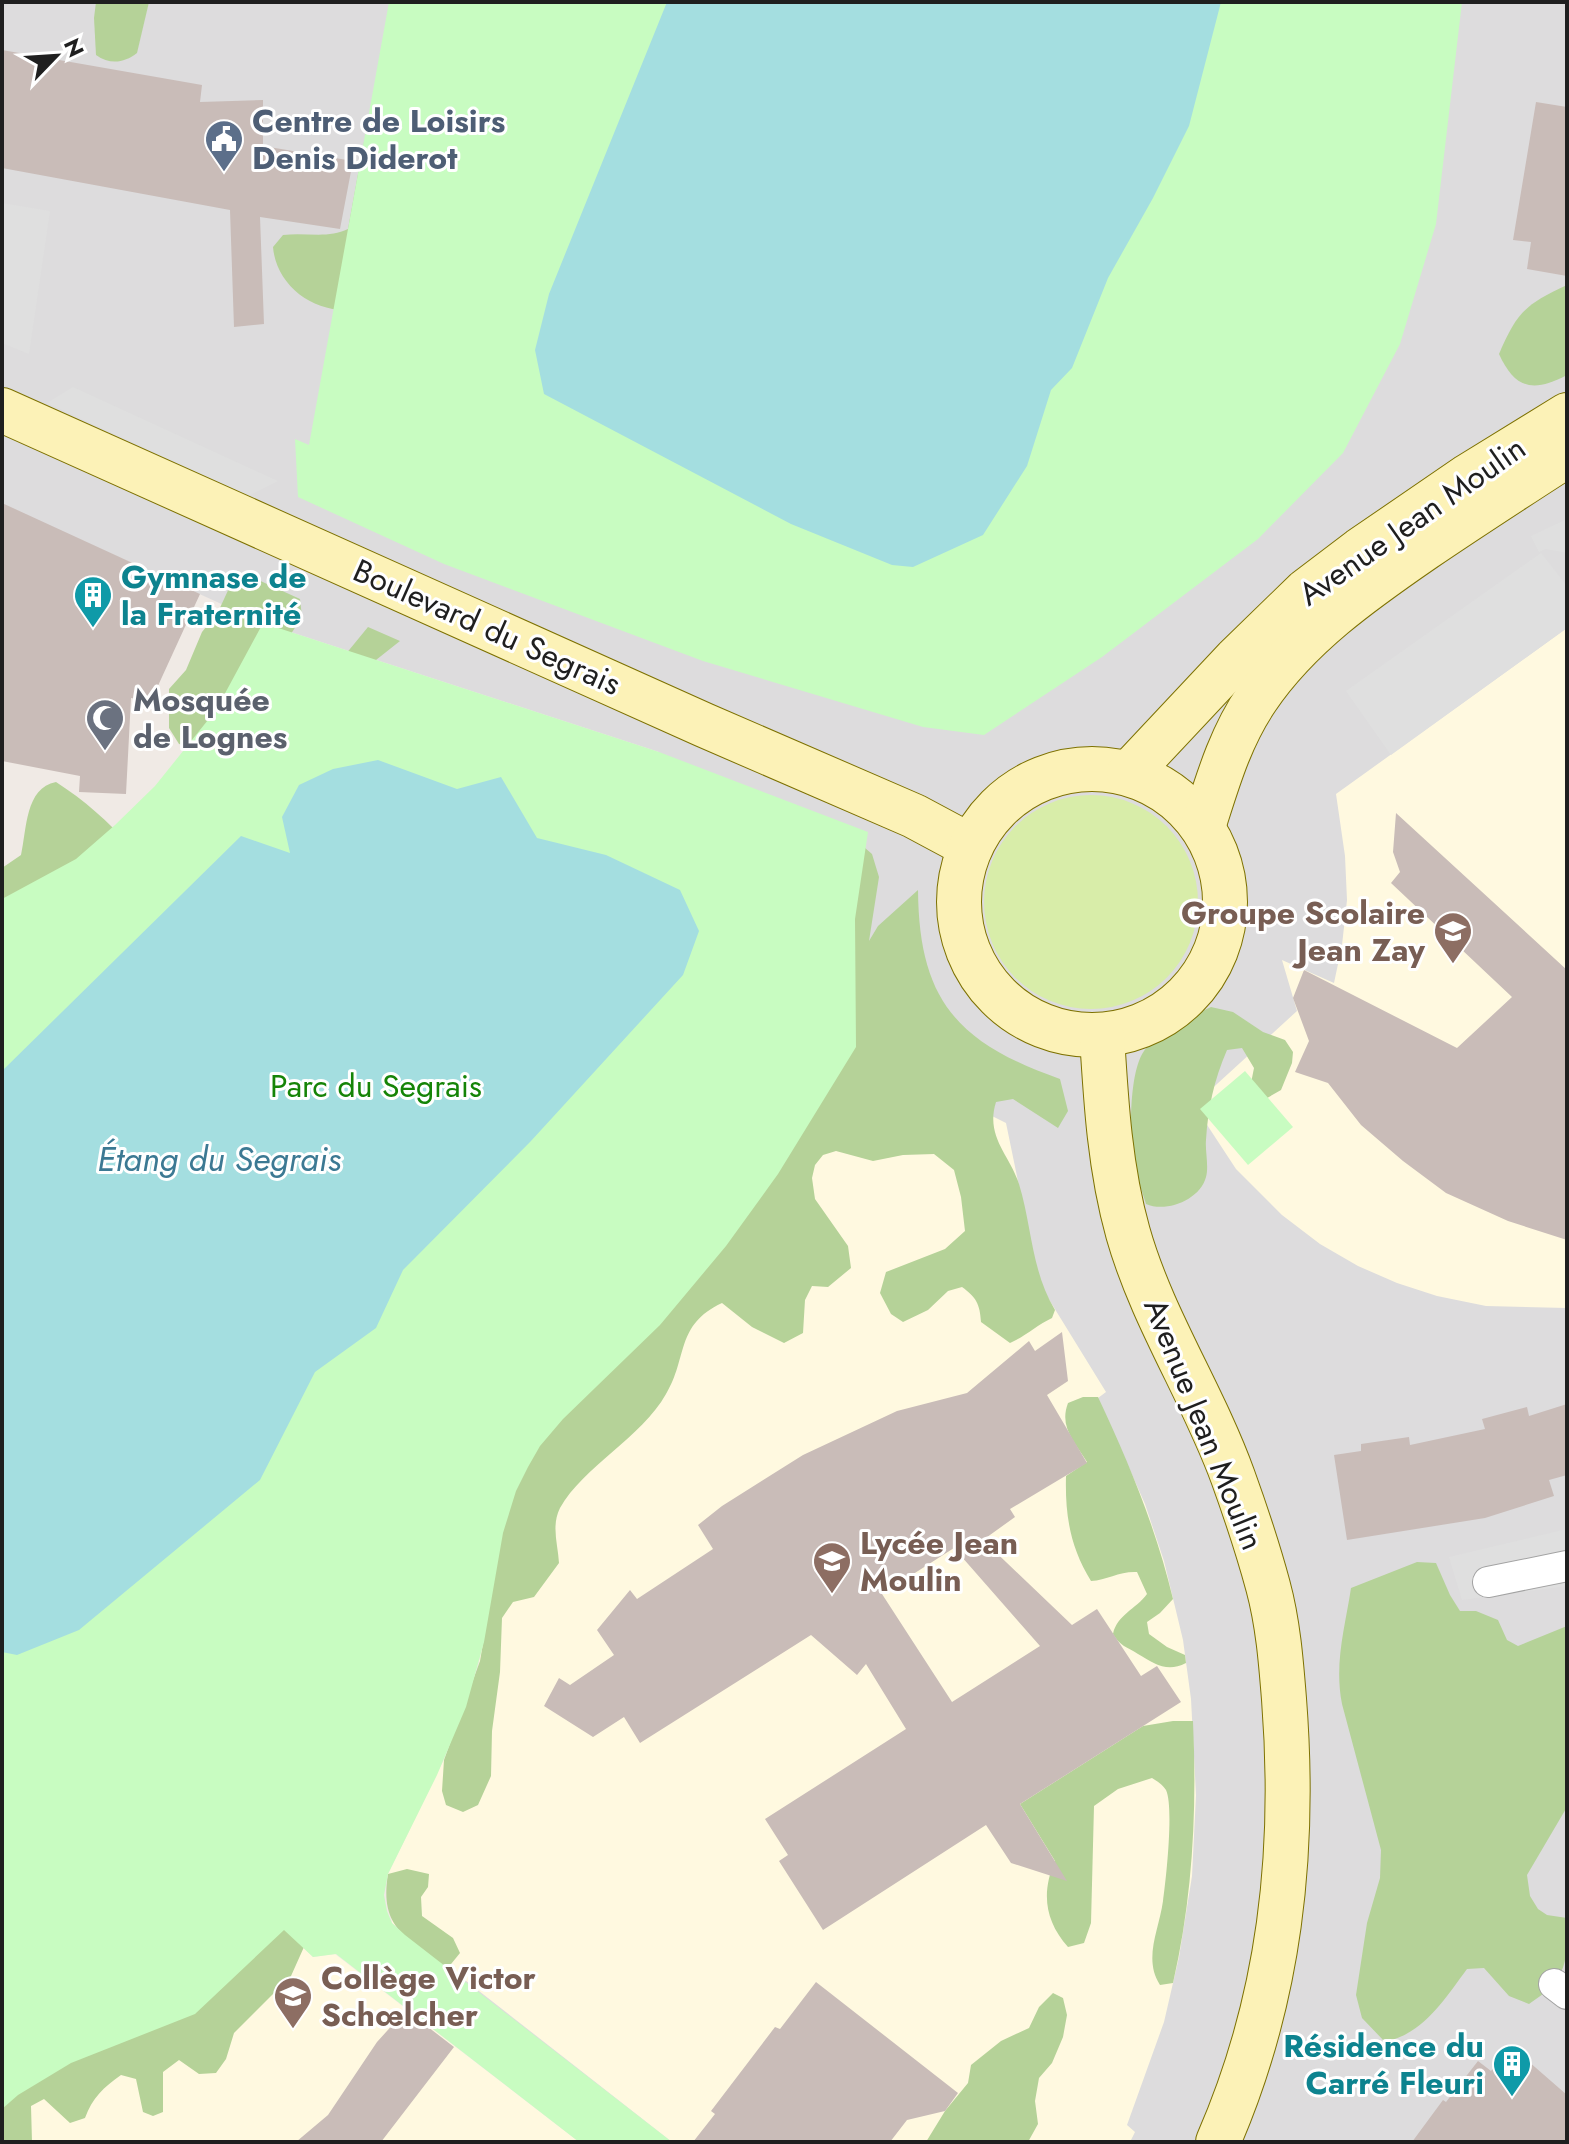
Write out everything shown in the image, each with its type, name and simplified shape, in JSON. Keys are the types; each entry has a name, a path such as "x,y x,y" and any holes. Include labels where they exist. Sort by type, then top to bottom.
{"street":[{"name":"Boulevard du Segrais","path":"2,410 914,816 970,846"},
{"name":"Avenue Jean Moulin","path":"1129,773 1236,659 1306,591 1468,476 1567,415"},
{"name":"Avenue Jean Moulin","path":"1203,827 1228,751 1254,701 1280,668 1327,622 1386,575 1567,455"},
{"path":"1082,768 1129,773 1171,794 1203,827 1224,879 1223,934 1198,985 1156,1021 1102,1036 1056,1032 1014,1012 982,979 962,937 958,891 970,846 997,807 1036,780 1082,768"},
{"name":"Avenue Jean Moulin","path":"1102,1036 1107,1127 1129,1235 1147,1285 1231,1474 1269,1588 1279,1645 1287,1737 1288,1806 1278,1934 1268,1994 1246,2071 1218,2142"},
{"path":"1488,1582 1567,1566"}],"shaded area":[{"path":"2,2 1567,2 1567,2142 672,2142 447,1969 476,1676 659,752 263,623 2,504"},
{"path":"2,203 50,211 29,354 2,343"},
{"path":"73,387 278,481 248,496 47,403"},
{"path":"1567,519 1567,553 1545,549 1539,552 1531,536"},
{"path":"1541,553 1567,586 1567,628 1391,755 1346,691"},
{"name":"Groupe Scolaire Jean Zay","path":"1567,628 1567,1308 1486,1306 1437,1296 1397,1283 1358,1266 1320,1244 1282,1215 1236,1169 1194,1105 1297,1011 1282,960 1334,983 1347,900 1345,856 1336,794"},
{"name":"Lycée Jean Moulin","path":"944,1092 1006,1123 1035,1264 1045,1293 1106,1392 1098,1398 1145,1504 1164,1561 1183,1640 1191,1699 1196,1795 1192,1876 1179,1957 1164,2022 1127,2125 1135,2132 1130,2142 672,2142 392,1923 388,1874 453,1741 476,1676 489,1613 778,1174"},
{"path":"1567,1529 1567,1586 1462,1600 1449,1557"},
{"name":"Collège Victor Schœlcher","path":"284,1929 313,1957 335,1954 579,2142 2,2142 2,2109"}],"green space":[{"path":"96,2 149,2 137,53 117,62 96,55"},
{"path":"389,2 1462,2 1436,224 1400,344 1343,453 1258,539 1102,657 984,735 923,727 703,661 444,564 298,497 295,439 309,445"},
{"path":"364,141 345,310 332,309 307,300 288,283 275,260 273,247 283,235 325,235 348,229"},
{"path":"1567,285 1567,375 1544,384 1519,381 1499,354 1511,328 1532,304"},
{"path":"245,574 300,599 302,617 242,709 195,748 179,744 169,728 169,689 186,670 202,632 218,612 231,584"},
{"name":"Parc du Segrais","path":"263,623 659,752 868,832 855,919 856,1047 778,1174 726,1246 660,1325 563,1419 540,1446 528,1467 516,1491 503,1533 484,1642 466,1707 437,1775 388,1874 384,1895 392,1923 405,1935 672,2142 579,2142 336,1954 313,1957 284,1930 195,2014 71,2063 18,2095 2,2109 2,899 76,859 155,786 216,710"},
{"path":"368,627 400,641 2,956 2,868 21,855 29,811 38,792 56,782 95,811 130,846 336,666"},
{"path":"1091,795 1112,797 1132,804 1150,813 1166,827 1180,843 1189,861 1196,881 1196,923 1189,943 1180,961 1166,977 1150,991 1132,1000 1112,1007 1091,1009 1070,1007 1050,1000 1032,991 1016,977 1002,961 993,943 986,923 984,902 986,881 993,861 1002,843 1016,827 1032,813 1050,804 1070,797"},
{"path":"857,841 872,854 879,877 869,941 878,926 918,890 926,961 936,989 951,1013 971,1033 995,1050 1060,1079 1068,1111 1058,1128 1013,1099 996,1102 993,1114 996,1136 1019,1184 1036,1264 1055,1310 1052,1318 1010,1343 981,1322 976,1302 962,1287 948,1291 928,1310 903,1322 891,1314 880,1293 886,1272 945,1249 965,1231 954,1170 934,1154 903,1155 873,1161 836,1151 823,1155 815,1165 812,1178 815,1199 848,1246 851,1268 828,1287 812,1286 805,1300 803,1333 784,1343 752,1327 722,1303 697,1321 689,1332 673,1381 655,1410 583,1479 560,1508 555,1528 559,1563 534,1597 513,1602 502,1618 491,1776 478,1805 463,1812 446,1805 442,1791 444,1760 480,1661 492,1591 482,1564 363,1649"},
{"path":"1211,1007 1233,1012 1263,1032 1285,1040 1293,1052 1292,1063 1281,1090 1262,1101 1250,1088 1254,1068 1242,1048 1227,1050 1210,1105 1206,1140 1207,1173 1203,1185 1190,1198 1172,1205 1146,1204 1135,1167 1131,1137 1133,1089 1139,1061 1156,1039"},
{"path":"1245,1071 1293,1127 1248,1165 1200,1109"},
{"path":"1083,1397 1098,1397 1150,1521 1173,1599 1147,1622 1149,1634 1185,1655 1186,1663 1179,1666 1156,1664 1124,1646 1113,1634 1118,1622 1147,1594 1137,1572 1091,1581 1078,1556 1068,1517 1066,1476 1087,1462 1069,1434 1065,1419 1068,1403"},
{"path":"1417,1562 1436,1563 1460,1611 1476,1611 1498,1620 1507,1640 1518,1646 1567,1626 1567,1807 1527,1875 1530,1896 1538,1909 1547,1915 1567,1918 1567,1946 1559,1977 1529,2004 1509,1996 1484,1968 1467,1969 1422,2023 1399,2038 1385,2042 1362,2018 1356,1995 1367,1923 1380,1878 1381,1850 1342,1704 1339,1674 1351,1588"},
{"path":"2,1652 308,1938 291,1976 234,2033 226,2059 216,2073 199,2074 179,2060 163,2072 163,2112 153,2116 143,2112 136,2079 121,2075 99,2094 85,2118 70,2123 44,2099 31,2106 32,2142 2,2142"},
{"path":"1193,1721 1194,1820 1180,1950 1173,1983 1160,1985 1152,1955 1167,1861 1169,1812 1165,1788 1152,1778 1118,1789 1094,1806 1091,1923 1084,1943 1068,1947 1054,1927 1048,1906 1048,1884 1055,1861 1020,1804 1143,1726"},
{"path":"407,1869 429,1874 428,1887 421,1897 422,1916 453,1938 460,1953 447,1969 409,1940 392,1920 386,1893 388,1874"},
{"path":"1053,1993 1063,1998 1067,2015 1063,2037 1052,2063 1039,2078 1035,2101 1038,2124 1028,2142 926,2142 945,2111 968,2083 971,2065 1001,2041 1029,2028 1039,2007"}],"water":[{"path":"667,2 1221,2 1189,126 1108,278 1072,368 1051,390 1027,466 983,535 913,567 892,565 791,524 544,394 535,350 549,294"},
{"name":"Étang du Segrais","path":"378,760 457,789 501,777 537,838 606,855 680,890 699,931 683,975 531,1141 403,1270 376,1328 315,1372 260,1480 79,1630 17,1655 2,1652 2,1071 241,836 290,853 282,817 299,785 333,769"}],"building":[{"path":"2,50 202,85 200,102 263,100 263,146 353,161 340,229 260,217 264,324 234,327 230,210 2,168"},
{"path":"1536,102 1567,107 1567,276 1527,269 1531,242 1513,240"},
{"name":"Gymnase de la Fraternité","path":"2,503 200,594 151,701 131,698 126,794 79,792 80,776 2,761"},
{"path":"1396,813 1567,970 1567,1240 1508,1221 1446,1193 1361,1125 1328,1083 1295,1072 1309,1041 1293,998 1304,970 1457,1048 1512,997 1391,883 1400,872 1393,852"},
{"path":"1062,1332 1068,1381 1047,1395 1087,1463 1010,1509 1015,1517 983,1540 1072,1625 1097,1609 1141,1676 1157,1666 1181,1702 1020,1804 1067,1881 1011,1863 986,1825 823,1930 779,1861 788,1855 765,1819 906,1729 866,1664 857,1675 811,1635 640,1743 624,1717 593,1737 544,1706 559,1678 570,1685 614,1655 597,1630 630,1590 637,1599 713,1549 698,1525 722,1506 803,1455 897,1411 967,1393 1029,1341 1035,1351","holes":["954,1548 1040,1646 952,1702 882,1594"]},
{"path":"1567,1404 1567,1475 1549,1480 1554,1496 1485,1518 1347,1540 1334,1455 1361,1451 1361,1444 1409,1437 1410,1445 1485,1429 1482,1419 1527,1407 1529,1416"},
{"path":"816,1982 958,2093 945,2111 907,2120 890,2142 693,2142 715,2114 711,2111 775,2027 780,2029"},
{"path":"406,2010 454,2047 381,2142 296,2142 328,2115 377,2042"},
{"name":"Résidence du Carré Fleuri","path":"1521,2055 1567,2095 1567,2142 1412,2142 1443,2100 1446,2102 1478,2061 1491,2071 1503,2057 1513,2065"}],"place":[{"name":"Centre de Loisirs Denis Diderot","path":"224,173"},
{"name":"Gymnase de la Fraternité","path":"93,629"},
{"name":"Mosquée de Lognes","path":"105,752"},
{"name":"Groupe Scolaire Jean Zay","path":"1453,965"},
{"name":"Lycée Jean Moulin","path":"832,1595"},
{"name":"Collège Victor Schœlcher","path":"293,2030"},
{"name":"Résidence du Carré Fleuri","path":"1512,2098"}]}
